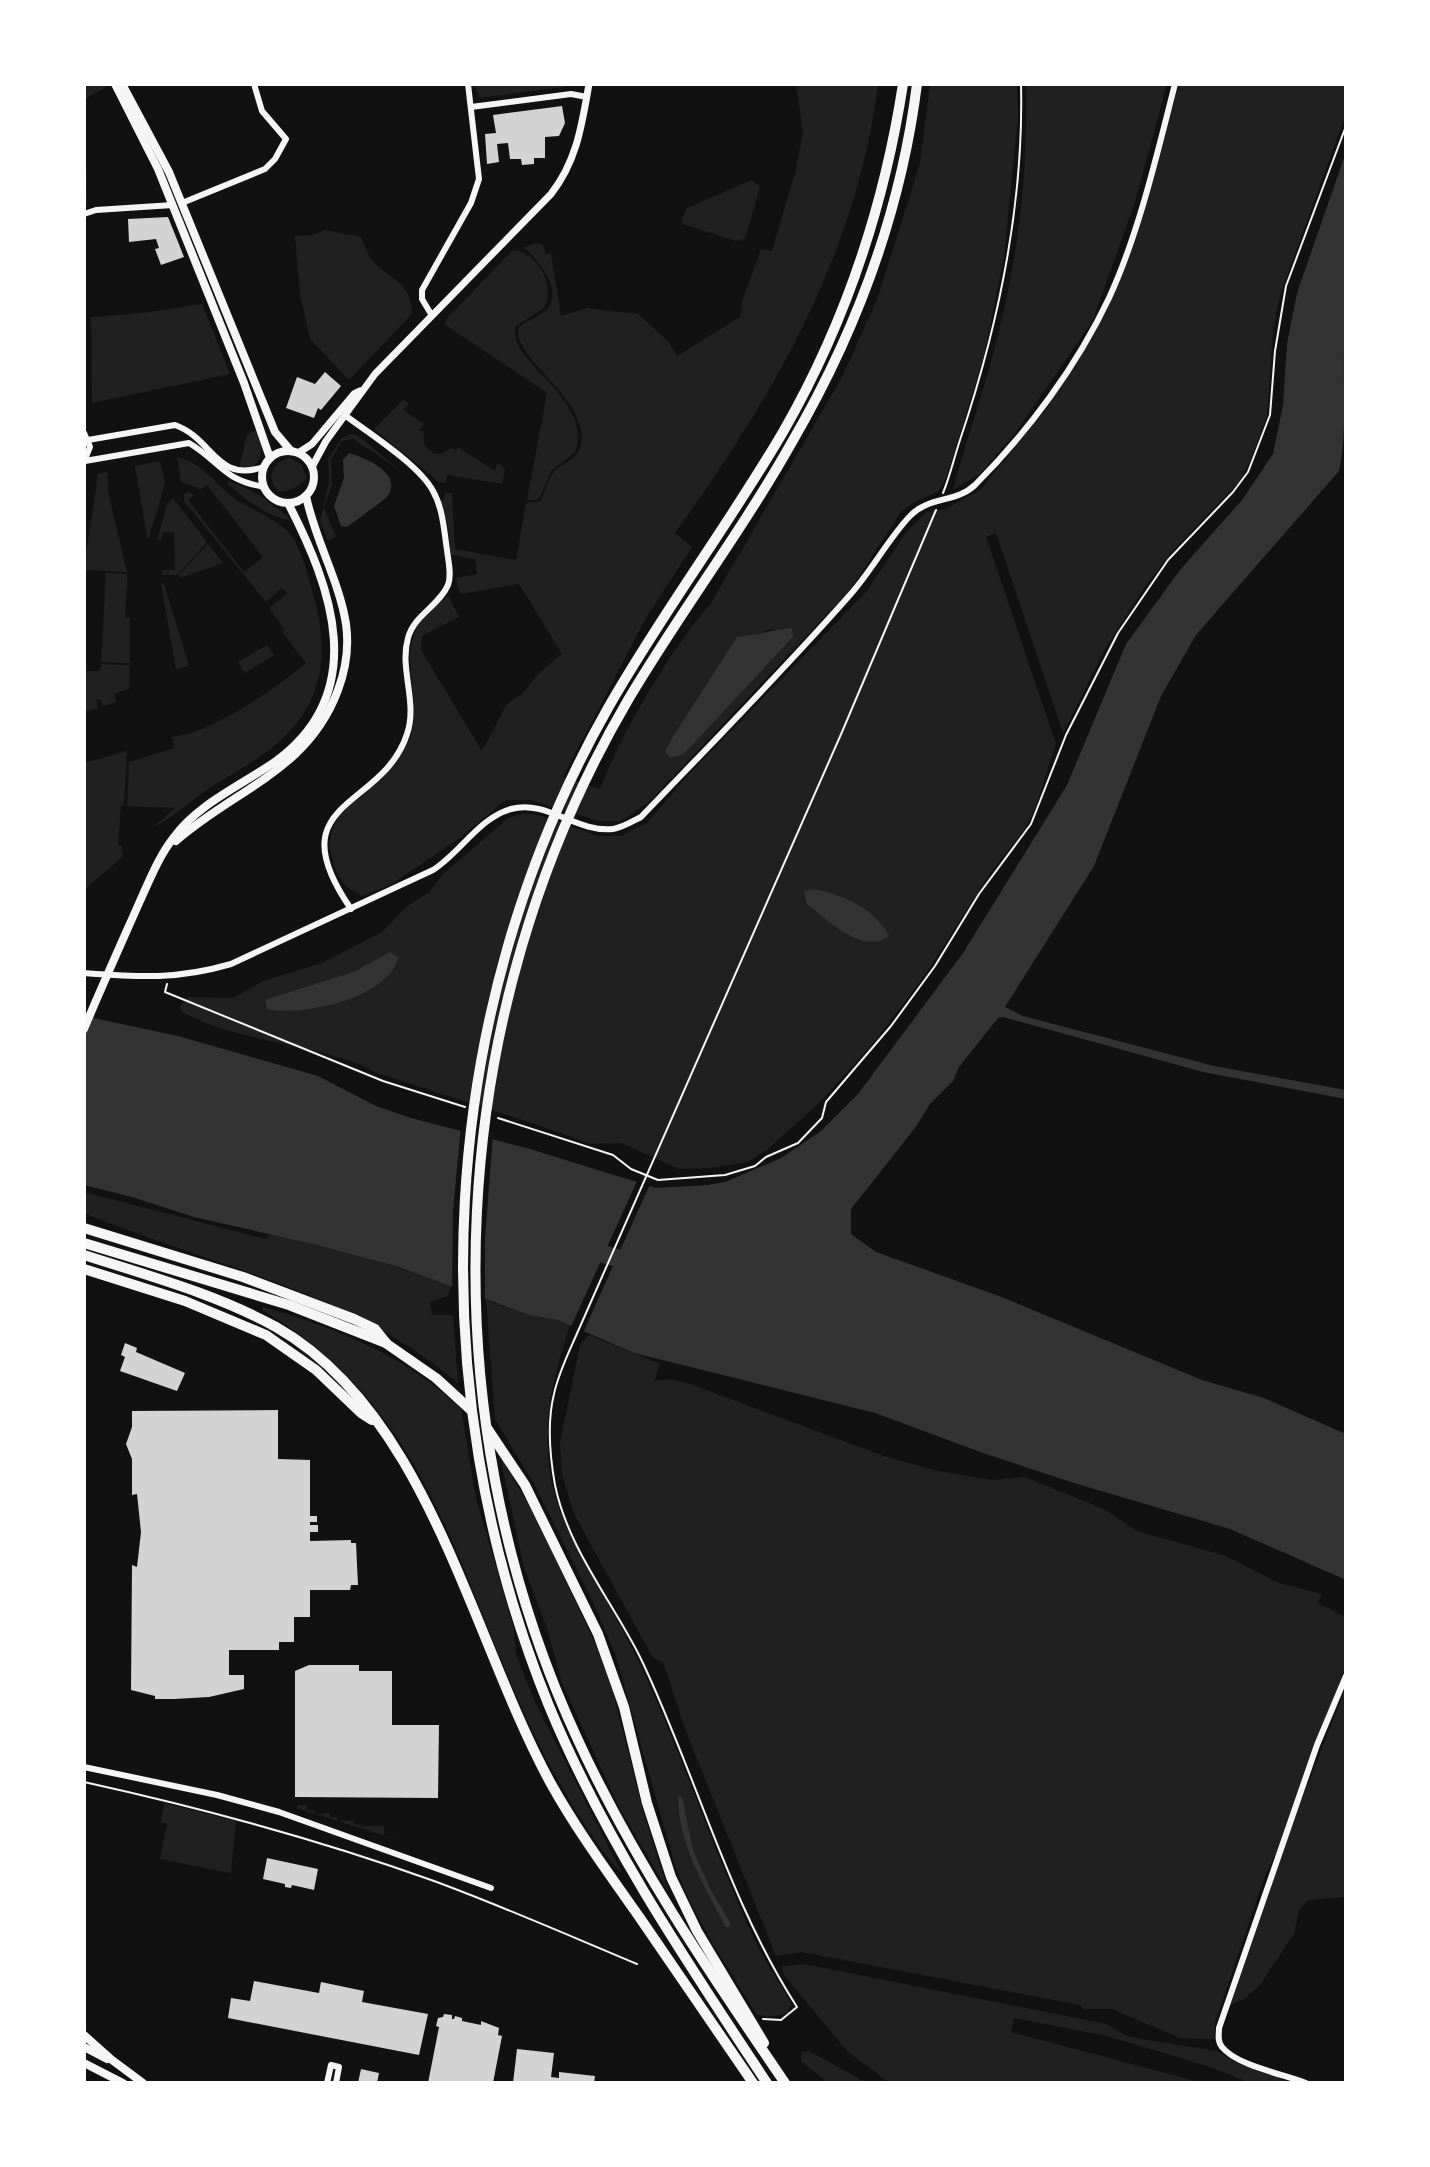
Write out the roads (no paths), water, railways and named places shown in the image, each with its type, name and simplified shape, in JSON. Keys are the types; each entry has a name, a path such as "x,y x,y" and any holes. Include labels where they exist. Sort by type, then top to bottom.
{"highway":[{"path":"767,2083 686,1960 615,1841 565,1742 523,1636 492,1528 474,1436 464,1334 462,1230 470,1128 485,1038 511,937 540,854 576,769 625,679 779,439 829,343 856,275 879,203 903,84"},
{"path":"783,2080 640,1859 575,1735 532,1623 504,1526 485,1422 477,1346 475,1237 479,1162 496,1049 518,959 548,868 590,769 648,666 791,446 832,368 864,294 887,225 902,168 917,84"},
{"path":"84,1228 243,1277 315,1303 375,1329 387,1344"},
{"path":"84,1243 289,1305 387,1344 436,1378 478,1416 525,1485 608,1658 624,1707 647,1803 671,1877 697,1931 732,1990 759,2023 783,2080"},
{"path":"84,1255 191,1289 278,1328 337,1375 377,1423 403,1459 421,1492 459,1575 502,1683 551,1783 753,2083"},
{"path":"85,1269 185,1301 266,1335 316,1370 361,1413 377,1423"}],"main road":[{"path":"115,84 177,204 275,432 294,452 307,458 312,467 314,483 306,496 288,503 276,500 264,487 262,477 270,458 279,453 294,452"},
{"path":"122,84 143,118 270,458"},
{"path":"164,852 186,832 291,760 307,743 332,705 346,658 345,622 306,496"},
{"path":"84,1029 156,864 183,826 207,806 278,759 300,739 325,700 333,674 335,649 330,605 323,580 288,503"},
{"path":"84,2035 143,2083"},
{"path":"84,2047 112,2060"},
{"path":"84,2063 123,2083"}],"street":[{"path":"84,214 96,210 177,204 265,169 275,159 286,139 262,111 254,84"},
{"path":"431,314 422,299 422,290 471,203 480,169 468,84"},
{"path":"312,467 326,441 362,390 565,176 578,142 589,84"},
{"path":"84,973 138,978 168,977 196,974 231,964 447,861 487,822 506,810 528,806 591,827 612,829 641,817 861,584 913,513 929,503 956,498 967,492 994,465 1060,380 1088,338 1110,295 1130,241 1175,84"},
{"path":"471,107 571,94 587,97"},
{"path":"294,452 312,444 354,394 362,390"},
{"path":"346,416 402,459 432,489 442,514 450,575 445,590 419,618 408,637 406,652 412,711 401,750 383,773 337,811 327,831 327,859 351,909"},
{"path":"86,435 174,425 186,430 232,470 242,473 264,467"},
{"path":"84,427 89,452 84,461"},
{"path":"84,461 189,443 228,475 264,487"},
{"path":"1306,2083 1267,2070 1224,2049 1219,2041 1219,2028 1317,1745 1346,1676"},
{"path":"84,1767 217,1795 279,1812 491,1888"},
{"path":"327,2083 331,2065 339,2067 336,2083"}],"waterway":[{"path":"580,1247 640,1265"}]}
